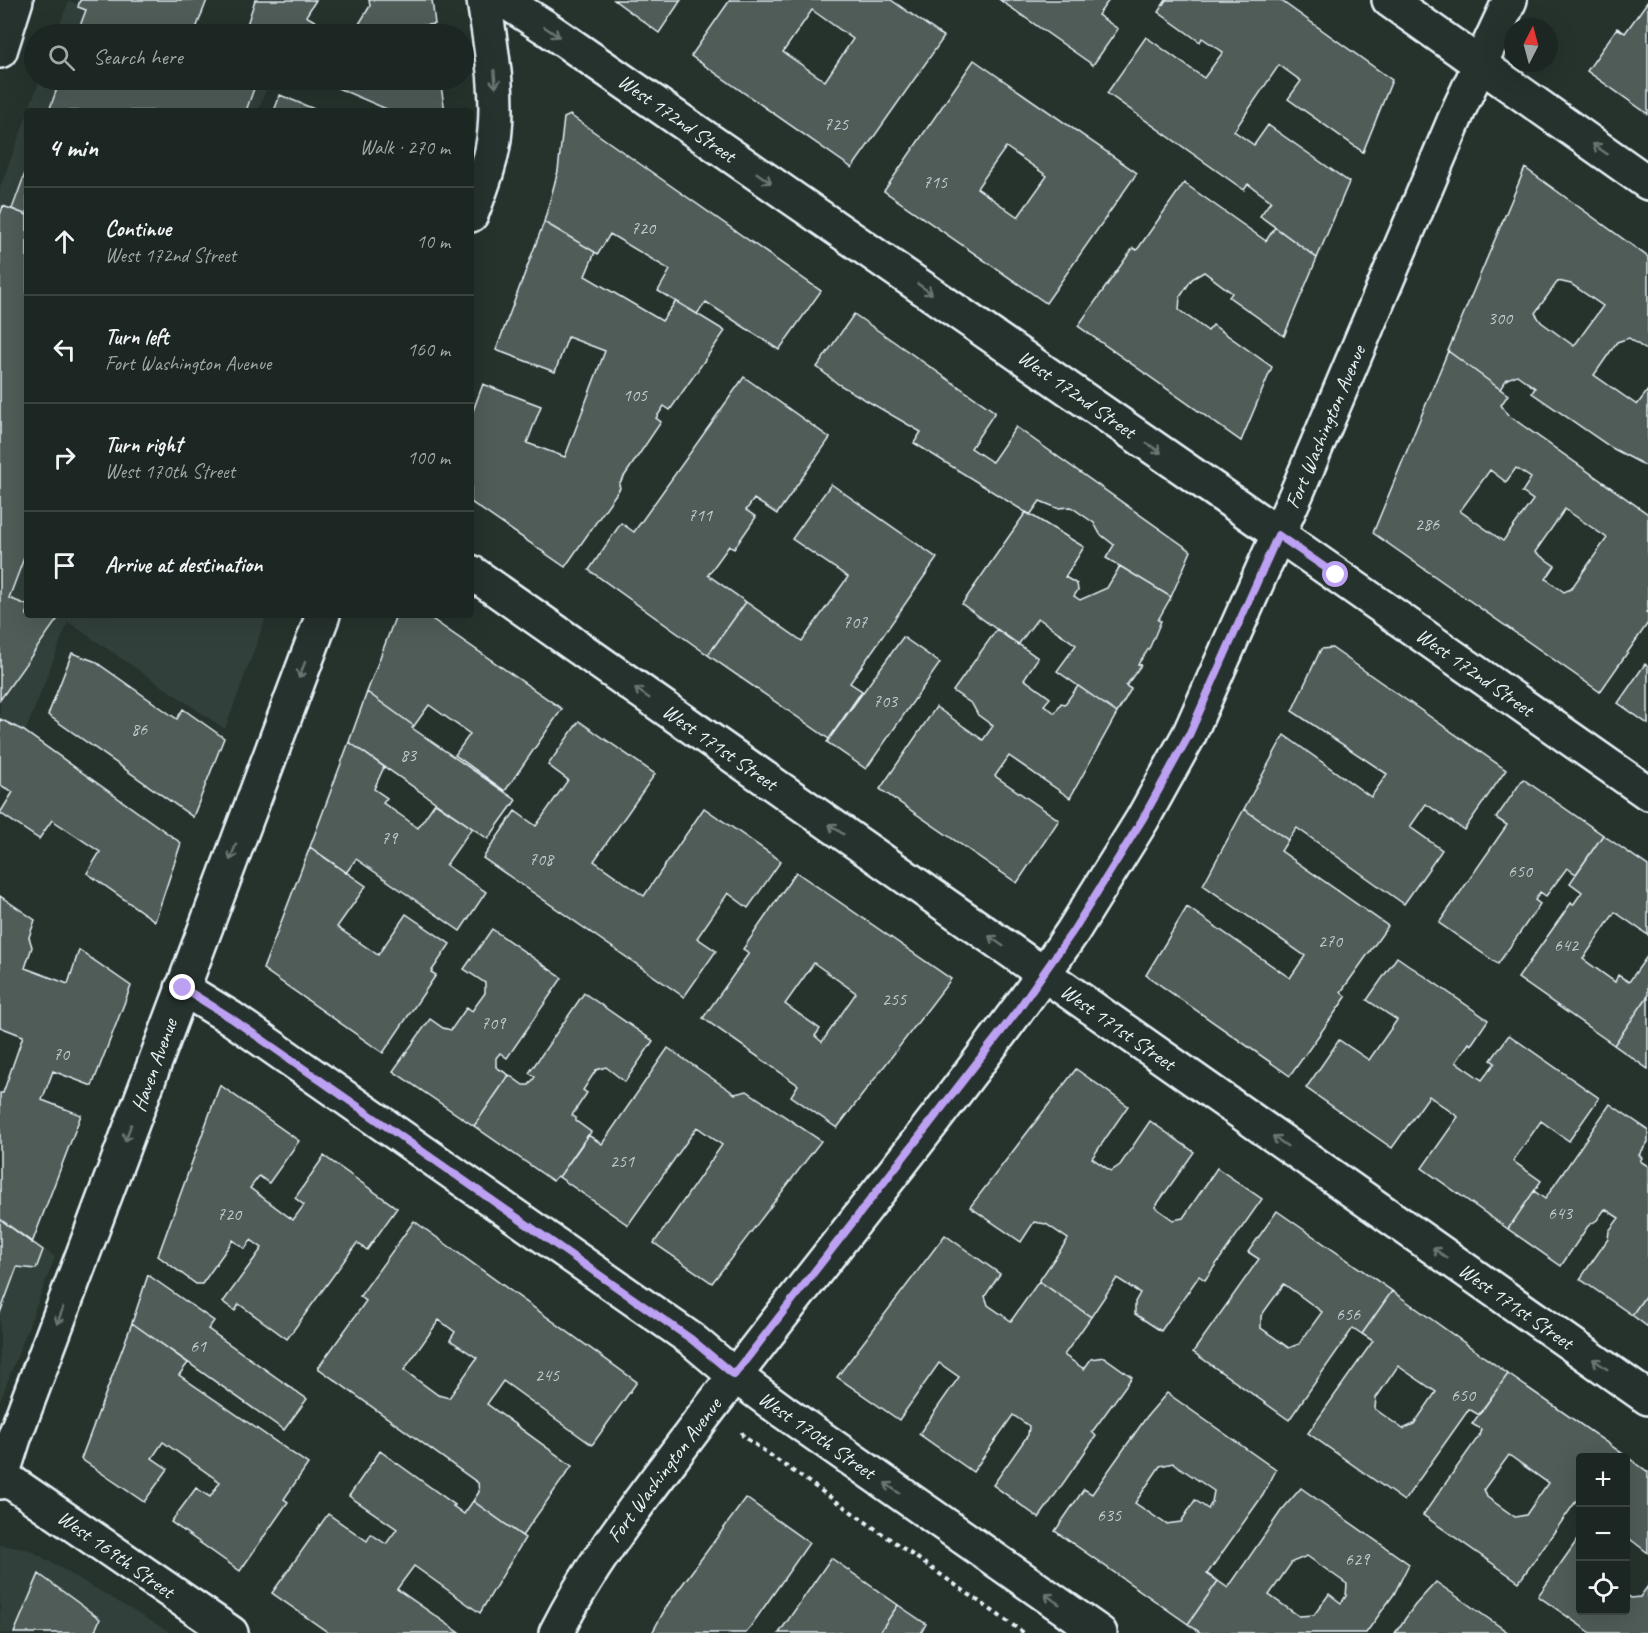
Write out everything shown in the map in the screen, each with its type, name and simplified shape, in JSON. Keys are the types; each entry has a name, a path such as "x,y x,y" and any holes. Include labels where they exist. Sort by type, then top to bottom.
{"main road":[{"path":"0,51 16,0"},
{"path":"474,206 495,132 495,72 484,0"},
{"name":"West 172nd Street","path":"503,0 1648,793"},
{"path":"1389,0 1648,183"},
{"name":"Fort Washington Avenue","path":"556,1633 574,1599 627,1517 1044,975 1167,776 1210,689 1510,0"},
{"name":"West 171st Street","path":"474,574 1648,1398"},
{"name":"Haven Avenue","path":"1,1478 322,618"},
{"name":"West 170th Street","path":"183,988 231,1018 691,1339 734,1375 1100,1633"},
{"name":"West 169th Street","path":"1,1478 231,1633"}],"shaded area":[{"path":"69,1 132,24 60,24"},
{"path":"36,90 266,90 259,108 29,108"},
{"path":"24,123 24,618 266,618 225,729 68,622 0,797 0,188"},
{"path":"0,1216 55,1257 0,1401"},
{"path":"0,1545 30,1550 171,1633 0,1633"}],"building":[{"path":"80,0 207,0 198,24 81,24 86,10 78,7"},
{"path":"255,0 316,0 306,16 320,24 247,24"},
{"path":"369,0 432,0 435,24 359,24 370,6"},
{"path":"614,0 681,0 659,33"},
{"path":"730,0 891,0 944,37 852,168 691,56","holes":["812,10 853,39 825,81 783,52"]},
{"path":"1000,0 1109,0 1098,15 1118,29 1093,65"},
{"path":"1166,0 1280,0 1392,80 1363,152 1288,99 1301,81 1279,65 1234,131 1254,145 1268,125 1349,182 1317,258 1260,216 1271,201 1248,184 1244,190 1107,93 1146,37 1204,78 1223,52 1202,38 1200,42 1158,12"},
{"path":"1648,1 1648,114 1587,71 1617,28 1625,33"},
{"path":"974,60 1137,173 1046,303 884,191","holes":["1006,147 1047,176 1018,217 977,188"]},
{"path":"56,90 253,90 247,108 50,108"},
{"path":"342,90 442,90 445,108 384,108"},
{"path":"280,95 312,108 275,108"},
{"path":"570,115 821,291 779,350 706,302 697,314 658,291 670,270 610,234 598,254 544,222 558,171 564,118"},
{"path":"1525,168 1648,257 1648,351 1629,338 1617,342 1594,375 1637,405 1648,390 1648,467 1612,448 1532,393 1535,388 1517,375 1507,379 1500,389 1448,351","holes":["1558,281 1571,284 1603,306 1574,346 1541,322 1535,313"]},
{"path":"24,176 24,214 12,209"},
{"path":"1184,183 1266,241 1275,227 1317,258 1284,336 1229,297 1232,293 1204,272 1192,279 1180,297 1179,310 1208,331 1213,325 1272,367 1241,441 1078,326 1133,248 1137,250"},
{"path":"3,206 24,214 24,558 9,598 24,604 24,618 58,618 0,700 0,215"},
{"path":"544,222 595,252 585,276 662,321 676,301 725,331 670,410 664,406 656,418 661,422 619,484 620,488 565,567 474,504 474,408 483,384 541,406 527,443 565,457 605,351 568,337 555,372 496,350"},
{"path":"854,314 995,412 971,448 992,462 1016,427 1191,551 1171,597 1106,558 1114,545 1100,534 1094,523 1071,507 1057,508 1040,501 1030,515 914,443 921,432 838,384 817,367"},
{"path":"1448,351 1508,395 1501,405 1508,415 1648,514 1648,609 1646,612 1648,623 1600,692 1373,533","holes":["1516,468 1531,478 1522,492 1533,500 1503,541 1460,511 1490,470 1506,482","1565,509 1607,538 1571,589 1564,592 1546,579 1555,566 1535,552"]},
{"path":"744,377 830,438 777,514 754,499 746,510 756,517 734,549 729,546 708,575 746,602 708,655 589,570 621,523 634,532"},
{"path":"831,484 937,558 850,683 862,691 829,739 708,655 746,602 802,641 848,577 792,539"},
{"path":"1026,512 1084,547 1065,577 1077,584 1078,590 1074,596 1080,600 1107,588 1120,566 1171,597 1158,620 1161,621 1150,647 1138,664 1141,665 1126,686 1131,689 1117,713 1057,671 1076,645 1038,618 1018,645 962,604"},
{"path":"395,618 430,618 562,709 505,791 455,755 470,734 429,705 414,726 367,692"},
{"path":"997,629 1038,658 1024,679 1050,698 1044,705 1055,713 1061,703 1065,704 1078,686 1117,713 1070,798 1009,756 995,776 1059,820 1017,883 880,789 936,707 983,740 993,726 978,715 972,704 953,691"},
{"path":"903,637 940,663 866,769 827,742"},
{"path":"1332,648 1506,770 1464,830 1426,804 1410,827 1442,850 1404,904 1297,828 1288,840 1244,809 1284,735 1371,797 1387,774 1292,711 1321,649"},
{"path":"72,653 94,661 177,719 183,709 224,738 193,817 48,715"},
{"path":"1645,664 1648,666 1648,724 1618,703"},
{"path":"367,692 414,726 412,728 516,800 488,839 349,742"},
{"path":"0,719 24,731 181,843 155,921 87,873 100,852 52,820 39,839 0,813 13,792 0,785"},
{"path":"579,721 655,774 594,861 644,896 704,808 781,861 748,908 728,893 697,938 716,951 684,997 483,858 515,811 536,826 568,780 548,765"},
{"path":"349,742 384,767 374,789 387,798 383,803 418,828 435,803 472,828 446,865 486,892 460,931 356,859 346,873 310,847"},
{"path":"1523,779 1603,835 1576,874 1567,868 1546,896 1540,892 1535,900 1540,904 1498,964 1439,923 1507,825 1496,818"},
{"path":"1244,809 1288,840 1281,851 1388,926 1341,992 1346,997 1290,1076 1146,975 1187,907 1290,978 1305,956 1203,885"},
{"path":"1603,835 1648,866 1648,935 1615,912 1583,959 1615,982 1618,975 1629,982 1648,955 1648,996 1614,1045 1518,978 1571,903 1573,905 1582,892 1570,883"},
{"path":"310,847 366,886 337,927 378,955 406,914 450,944 431,972 436,975 383,1053 263,969"},
{"path":"796,872 951,979 837,1128 791,1096 798,1085 703,1018 749,953 743,949","holes":["814,963 856,993 822,1042 815,1036 820,1029 785,1004"]},
{"path":"0,896 35,920 29,937 32,947 25,968 68,984 79,950 131,986 92,1086 53,1071 42,1100 81,1115 32,1243 0,1219 0,1093 3,1093 23,1036 0,1027"},
{"path":"492,929 562,978 507,1058 500,1053 496,1058 496,1067 509,1075 474,1126 393,1071 430,1019 443,1028 451,1030 467,1007 472,1011 485,993 485,983 464,969"},
{"path":"1397,957 1488,1020 1456,1062 1482,1080 1495,1063 1491,1060 1509,1035 1599,1098 1569,1141 1541,1121 1513,1161 1541,1181 1508,1229 1422,1168 1458,1117 1429,1096 1392,1148 1306,1088 1339,1040 1369,1060 1397,1020 1367,1000"},
{"path":"584,993 653,1041 625,1082 606,1067 596,1070 583,1090 587,1093 572,1115 576,1121 591,1132 559,1177 557,1176 553,1181 474,1126 509,1075 523,1085 529,1085 535,1077 529,1073"},
{"path":"1648,996 1648,1069 1614,1045"},
{"path":"668,1048 735,1094 747,1091 821,1141 712,1283 654,1243 722,1145 697,1127 628,1225 559,1177 588,1135 602,1144"},
{"path":"1076,1069 1128,1106 1092,1158 1111,1171 1120,1165 1150,1121 1194,1152 1155,1207 1173,1220 1183,1218 1217,1168 1262,1199 1205,1280 1199,1276 1161,1331 1135,1314 1135,1302 1140,1293 1117,1278 1091,1317 1039,1281 1068,1239 1046,1224 1034,1222 1021,1242 970,1207"},
{"path":"220,1085 299,1141 269,1183 259,1176 250,1188 293,1220 304,1205 295,1198 324,1156 397,1208 367,1250 357,1243 287,1339 239,1304 235,1311 223,1302 262,1248 251,1240 245,1249 233,1240 202,1284 196,1284 158,1256"},
{"path":"1610,1104 1648,1130 1648,1142 1639,1155 1642,1158 1640,1161 1648,1166 1648,1292 1632,1315 1580,1279 1608,1239 1609,1231 1619,1218 1605,1209 1597,1220 1588,1226 1561,1266 1508,1229 1534,1191 1545,1199"},
{"path":"1277,1211 1392,1291 1362,1334 1353,1328 1289,1420 1193,1352 1259,1259 1248,1252","holes":["1284,1284 1322,1312 1299,1344 1289,1348 1261,1328 1261,1316"]},
{"path":"0,1219 43,1250 36,1269 17,1267 0,1313"},
{"path":"414,1221 637,1382 592,1445 503,1381 487,1404 572,1466 522,1536 473,1501 479,1492 478,1483 318,1368 366,1301 360,1296","holes":["439,1320 455,1332 450,1340 477,1358 449,1398 438,1395 404,1370"]},
{"path":"945,1235 1000,1274 985,1296 988,1305 1011,1321 1039,1281 1091,1317 1064,1355 1084,1369 1091,1359 1104,1357 1132,1377 1092,1432 1096,1436 1039,1518 993,1485 1028,1435 1029,1426 1013,1415 973,1472 919,1434 959,1377 939,1363 899,1420 837,1377"},
{"path":"148,1275 214,1321 208,1329 307,1399 284,1430 132,1323"},
{"path":"1392,1291 1508,1374 1479,1415 1469,1409 1404,1501 1308,1433 1373,1341 1362,1334","holes":["1398,1366 1436,1392 1414,1424 1403,1429 1375,1409 1376,1398"]},
{"path":"1648,1292 1648,1327 1632,1315"},
{"path":"132,1323 188,1363 179,1375 308,1464 284,1499 288,1502 240,1571 171,1522 196,1488 210,1497 220,1482 163,1442 152,1458 168,1469 144,1502 81,1459"},
{"path":"1508,1374 1622,1453 1576,1453 1576,1501 1519,1582 1423,1515 1479,1436 1481,1429 1472,1424","holes":["1509,1455 1548,1483 1526,1515 1515,1517 1487,1497 1484,1489"]},
{"path":"1167,1393 1276,1470 1263,1495 1207,1574 1218,1581 1188,1624 1055,1531 1084,1489 1092,1494 1148,1415","holes":["1173,1463 1214,1491 1208,1509 1195,1500 1181,1522 1166,1524 1135,1503 1160,1466"]},
{"path":"380,1451 455,1505 453,1506 464,1514 473,1501 525,1538 480,1613 414,1566 397,1589 460,1633 329,1633 272,1593 328,1514 367,1541 371,1534 386,1544 397,1529 349,1496"},
{"path":"1630,1459 1648,1472 1648,1553 1630,1539"},
{"path":"1301,1488 1409,1564 1394,1594 1366,1633 1201,1633 1188,1624 1218,1581 1228,1588 1281,1511","holes":["1307,1556 1347,1584 1346,1596 1341,1603 1329,1594 1314,1615 1299,1616 1269,1595 1292,1562"]},
{"path":"746,1498 809,1543 746,1633 652,1633 668,1604"},
{"path":"1576,1542 1576,1615 1630,1615 1630,1597 1640,1597 1648,1586 1648,1633 1591,1633 1538,1596"},
{"path":"831,1558 898,1605 879,1633 779,1633"},
{"path":"39,1574 100,1619 94,1633 14,1633"},
{"path":"1436,1582 1509,1633 1395,1633 1415,1605"},
{"path":"898,1605 926,1624 921,1633 879,1633"}],"route":[{"path":"183,988 231,1018 691,1339 734,1375 1017,1011 1073,931 1142,820 1189,735 1278,535 1336,575"}]}
